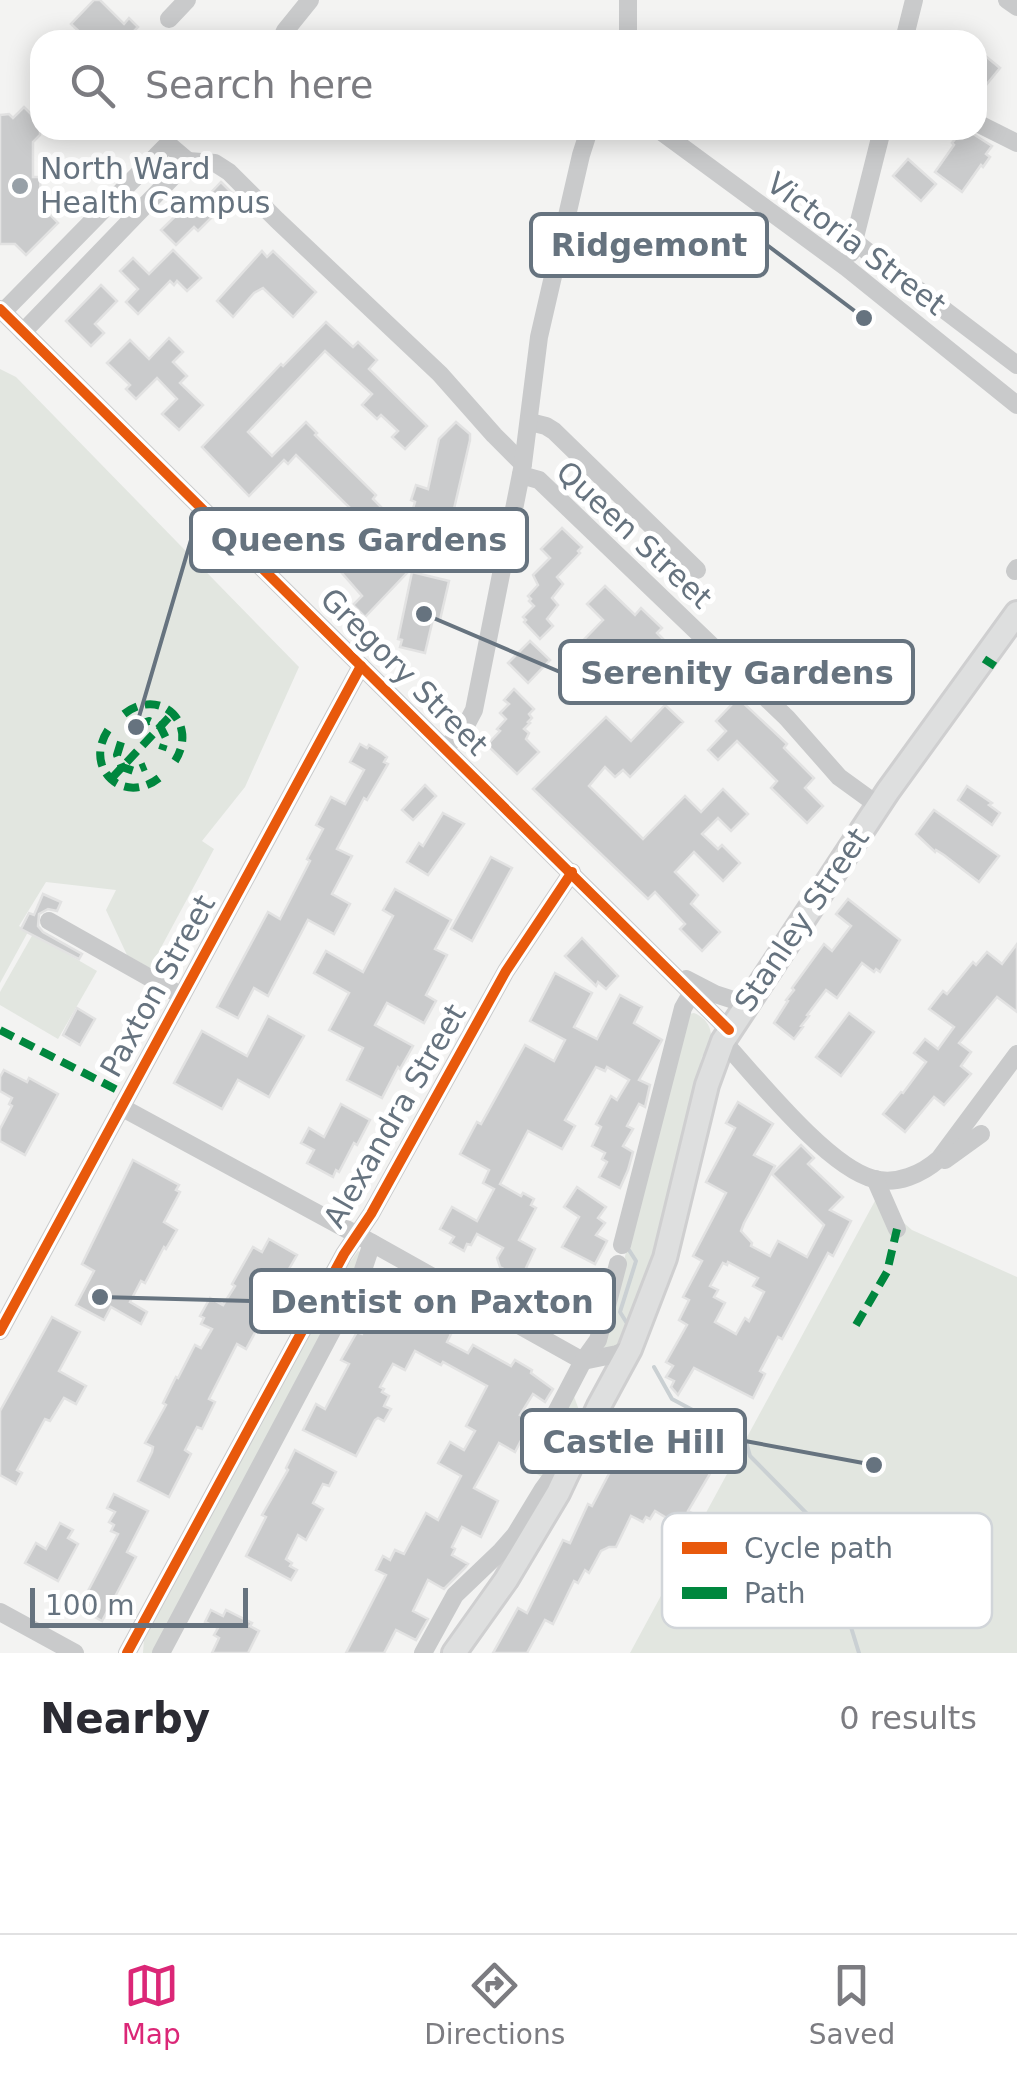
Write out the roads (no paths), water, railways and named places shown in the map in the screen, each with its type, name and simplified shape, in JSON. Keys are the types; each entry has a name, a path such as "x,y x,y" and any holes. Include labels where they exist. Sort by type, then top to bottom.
{"main road":[{"name":"Stanley Street","path":"454,1653 558,1493 630,1349 665,1258 707,1085 726,1035 879,806 1017,613"}],"street":[{"path":"168,19 187,0"},
{"path":"286,30 310,0"},
{"path":"628,0 628,30"},
{"path":"906,30 914,0"},
{"path":"1008,0 1017,7"},
{"path":"987,128 1017,143"},
{"path":"445,748 466,727 474,710 522,470 539,336 585,140"},
{"name":"Victoria Street","path":"672,140 847,268 1017,405"},
{"path":"847,268 880,140"},
{"name":"Queen Street","path":"2,310 168,144 188,162 214,164 230,172 440,374 522,470 540,480 786,718 838,777 879,806"},
{"path":"23,332 188,162"},
{"path":"854,242 1017,365"},
{"name":"Gregory Street","path":"2,310 669,968 773,1098 818,1142 848,1166 875,1180"},
{"path":"530,422 554,431 697,570"},
{"name":"Paxton Street","path":"0,1331 362,666"},
{"name":"Alexandra Street","path":"127,1653 335,1271 365,1239 506,971 572,872"},
{"path":"49,921 182,996"},
{"name":"Gregory Street","path":"669,968 703,989 746,1004"},
{"path":"622,1245 683,1008 691,994"},
{"path":"924,1171 939,1159 1017,1054"},
{"path":"120,1106 583,1361 630,1349"},
{"path":"897,1228 875,1180 900,1179 924,1171 981,1134"},
{"name":"Alexandra Street","path":"161,1653 361,1276 365,1239"},
{"path":"535,1453 598,1340 618,1264"},
{"name":"Stanley Street","path":"423,1653 455,1595 515,1535 589,1427"},
{"path":"0,1612 75,1653"}],"waterway":[{"path":"628,1325 620,1312 636,1261 629,1250"},
{"path":"654,1367 672,1399 745,1438 750,1456 806,1513"},
{"path":"851,1628 859,1653"}],"place":[{"name":"North Ward Health Campus","path":"20,186"},
{"name":"Ridgemont","path":"864,318"},
{"name":"Serenity Gardens","path":"424,614"},
{"name":"Queens Gardens","path":"136,727"},
{"name":"Dentist on Paxton","path":"100,1297"},
{"name":"Castle Hill","path":"874,1465"}]}
